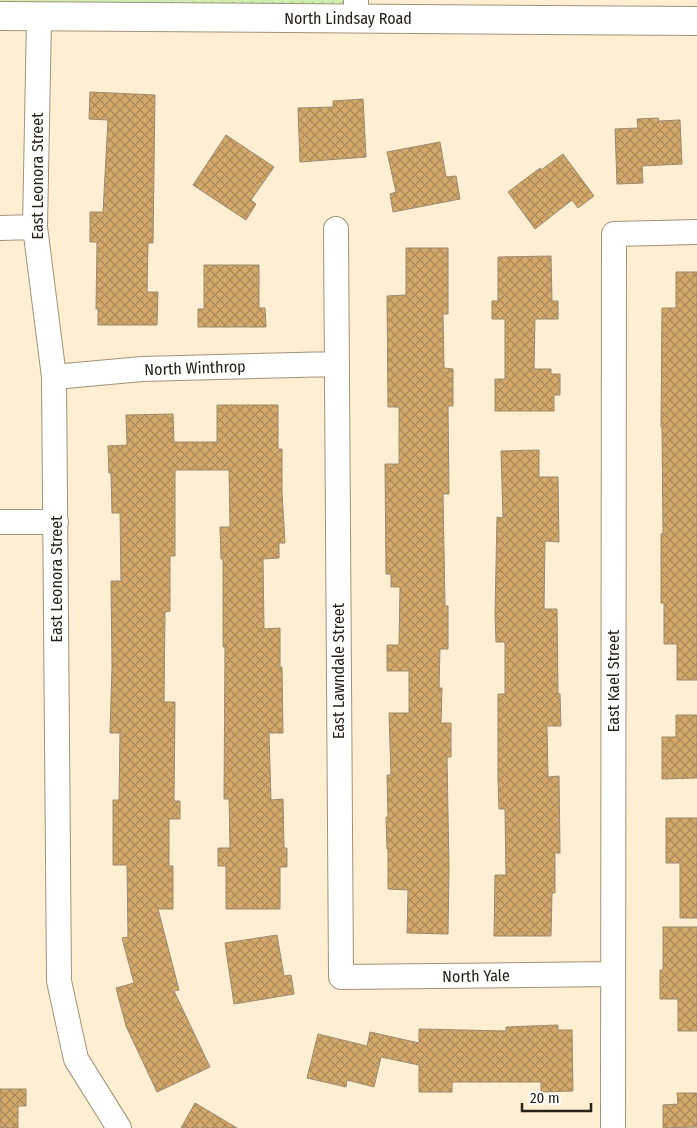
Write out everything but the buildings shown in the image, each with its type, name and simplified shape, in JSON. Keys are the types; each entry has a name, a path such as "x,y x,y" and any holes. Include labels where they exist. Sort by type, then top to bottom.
{"main road":[{"name":"North Lindsay Road","path":"0,16 38,18 356,9 697,21"}],"street":[{"name":"East Leonora Street","path":"38,18 35,227 54,377 59,981 76,1059 120,1128"},
{"path":"0,228 35,227"},
{"name":"East Lawndale Street","path":"336,229 341,977"},
{"name":"East Kael Street","path":"613,1128 614,234 697,232"},
{"name":"North Winthrop","path":"54,377 142,369 336,364"},
{"path":"0,522 56,522"},
{"name":"North Yale","path":"341,977 612,974"}],"green space":[{"path":"0,0 356,0 356,18 0,16"}]}
